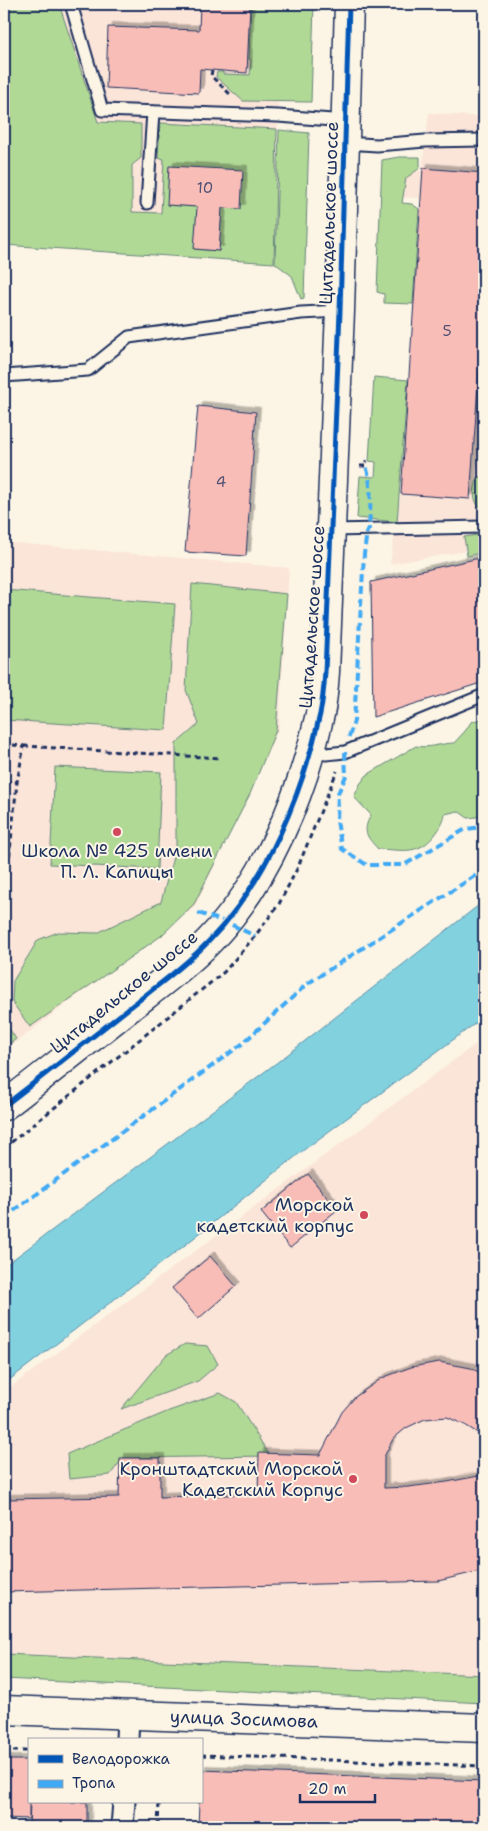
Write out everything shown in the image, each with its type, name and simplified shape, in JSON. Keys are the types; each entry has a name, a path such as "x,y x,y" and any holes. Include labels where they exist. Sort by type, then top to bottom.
{"street":[{"name":"Цитадельское шоссе","path":"4,1106 185,964 226,922 241,904 275,843 301,781 311,751 321,712 325,672 340,311 349,4"},
{"name":"улица Зосимова","path":"6,1712 128,1727 484,1728"},
{"path":"122,1827 124,1804"}],"lane":[{"path":"71,4 102,110 252,116 346,132 376,145 425,140 484,140"},
{"path":"147,203 153,112"},
{"path":"4,376 88,370 129,337 301,312 340,311"},
{"path":"331,530 484,527"},
{"path":"311,751 326,754 345,752 484,695"}],"path":[{"path":"212,70 212,76 252,116"},
{"path":"4,744 220,758"},
{"path":"4,910 17,782 24,746"},
{"path":"4,782 17,782"},
{"path":"4,1751 28,1752"},
{"path":"202,1755 484,1766"},
{"path":"158,1827 159,1804"}],"shaded area":[{"path":"4,4 281,4 274,263 55,247"},
{"path":"429,113 484,117 484,548 390,564 401,494 421,198 395,197 396,171 422,171"},
{"name":"Школа № 425 имени П. Л. Капицы","path":"4,542 289,568 279,728 195,907 4,1051"},
{"name":"Морской кадетский корпус","path":"484,1038 484,1675 4,1654 4,1392"}],"green space":[{"path":"4,4 59,4 98,122 141,124 141,158 132,165 132,212 161,213 164,159 158,158 160,123 277,129 274,263 4,245","holes":["169,167 241,209 168,205","221,220 219,251 195,249"]},
{"path":"251,4 314,4 311,102 243,101 216,77 217,72 250,75"},
{"path":"279,130 309,133 304,298 301,299 292,276 275,263"},
{"path":"399,157 420,157 420,168 406,178 402,203 412,204 419,209 413,304 384,303 384,294 377,292 382,160"},
{"path":"374,377 408,380 397,522 357,518 360,476 375,477 376,462 369,461"},
{"path":"479,430 484,430 484,449 478,448"},
{"path":"477,477 484,477 484,509 477,503 474,495"},
{"path":"484,534 484,552 467,556 464,537"},
{"path":"192,584 287,594 276,730 250,794 194,904 161,936 30,1027 12,1002 13,981 38,940 58,932 97,933 161,902 176,846 176,744 199,724 186,690"},
{"path":"4,590 175,604 166,730 4,720"},
{"path":"484,718 484,816 468,818 458,811 445,814 437,832 424,845 411,850 378,849 368,837 366,829 371,815 354,797 367,775 416,746 426,747 454,743 471,722"},
{"path":"55,767 161,772 157,869 50,864"},
{"path":"4,1021 16,1039 4,1048"},
{"path":"185,1344 208,1346 218,1364 198,1381 121,1409 166,1355"},
{"path":"220,1393 236,1402 270,1456 123,1458 110,1475 69,1479 67,1454 169,1411"},
{"path":"4,1654 484,1675 484,1703 4,1679"}],"water":[{"path":"484,901 484,1017 305,1149 180,1249 4,1384 4,1266 287,1055"}],"building":[{"path":"200,4 250,4 247,73 200,69 199,93 106,88 108,27 199,30"},
{"path":"169,166 243,170 241,209 222,208 219,251 194,249 197,207 167,205"},
{"path":"423,168 484,173 484,299 470,499 401,494"},
{"path":"198,406 256,412 246,556 185,552"},
{"path":"484,557 484,682 373,717 371,582"},
{"path":"308,1174 337,1210 290,1248 261,1212"},
{"path":"210,1256 236,1286 198,1319 172,1288"},
{"name":"Кронштадтский Морской Кадетский Корпус","path":"439,1362 471,1368 484,1375 484,1437 465,1425 447,1417 425,1419 406,1428 393,1439 384,1457 384,1488 447,1482 484,1475 484,1570 438,1581 4,1592 4,1499 119,1497 120,1458 160,1458 160,1497 258,1494 259,1453 320,1455 342,1412 355,1397 382,1378 411,1367"},
{"path":"4,1760 28,1760 29,1819 4,1818"},
{"path":"202,1770 484,1781 484,1827 198,1827 199,1804 202,1804"},
{"path":"30,1804 87,1804 87,1827 29,1827"}],"marked path":[{"path":"349,737 354,721 364,554 367,531 369,529 370,490 366,466"},
{"path":"345,752 346,776 338,793 337,821 342,849 367,865 404,865 466,829 484,827"},
{"path":"4,1218 242,1044 307,984 484,870"},
{"path":"198,913 226,922 255,936"}],"cycle path":[{"path":"4,1106 171,975 210,940 249,891 265,863 280,834 304,774 320,714 325,672 340,311 349,4"}],"place":[{"name":"Школа № 425 имени П. Л. Капицы","path":"117,832"},
{"name":"Морской кадетский корпус","path":"364,1215"},
{"name":"Кронштадтский Морской Кадетский Корпус","path":"353,1479"}]}
